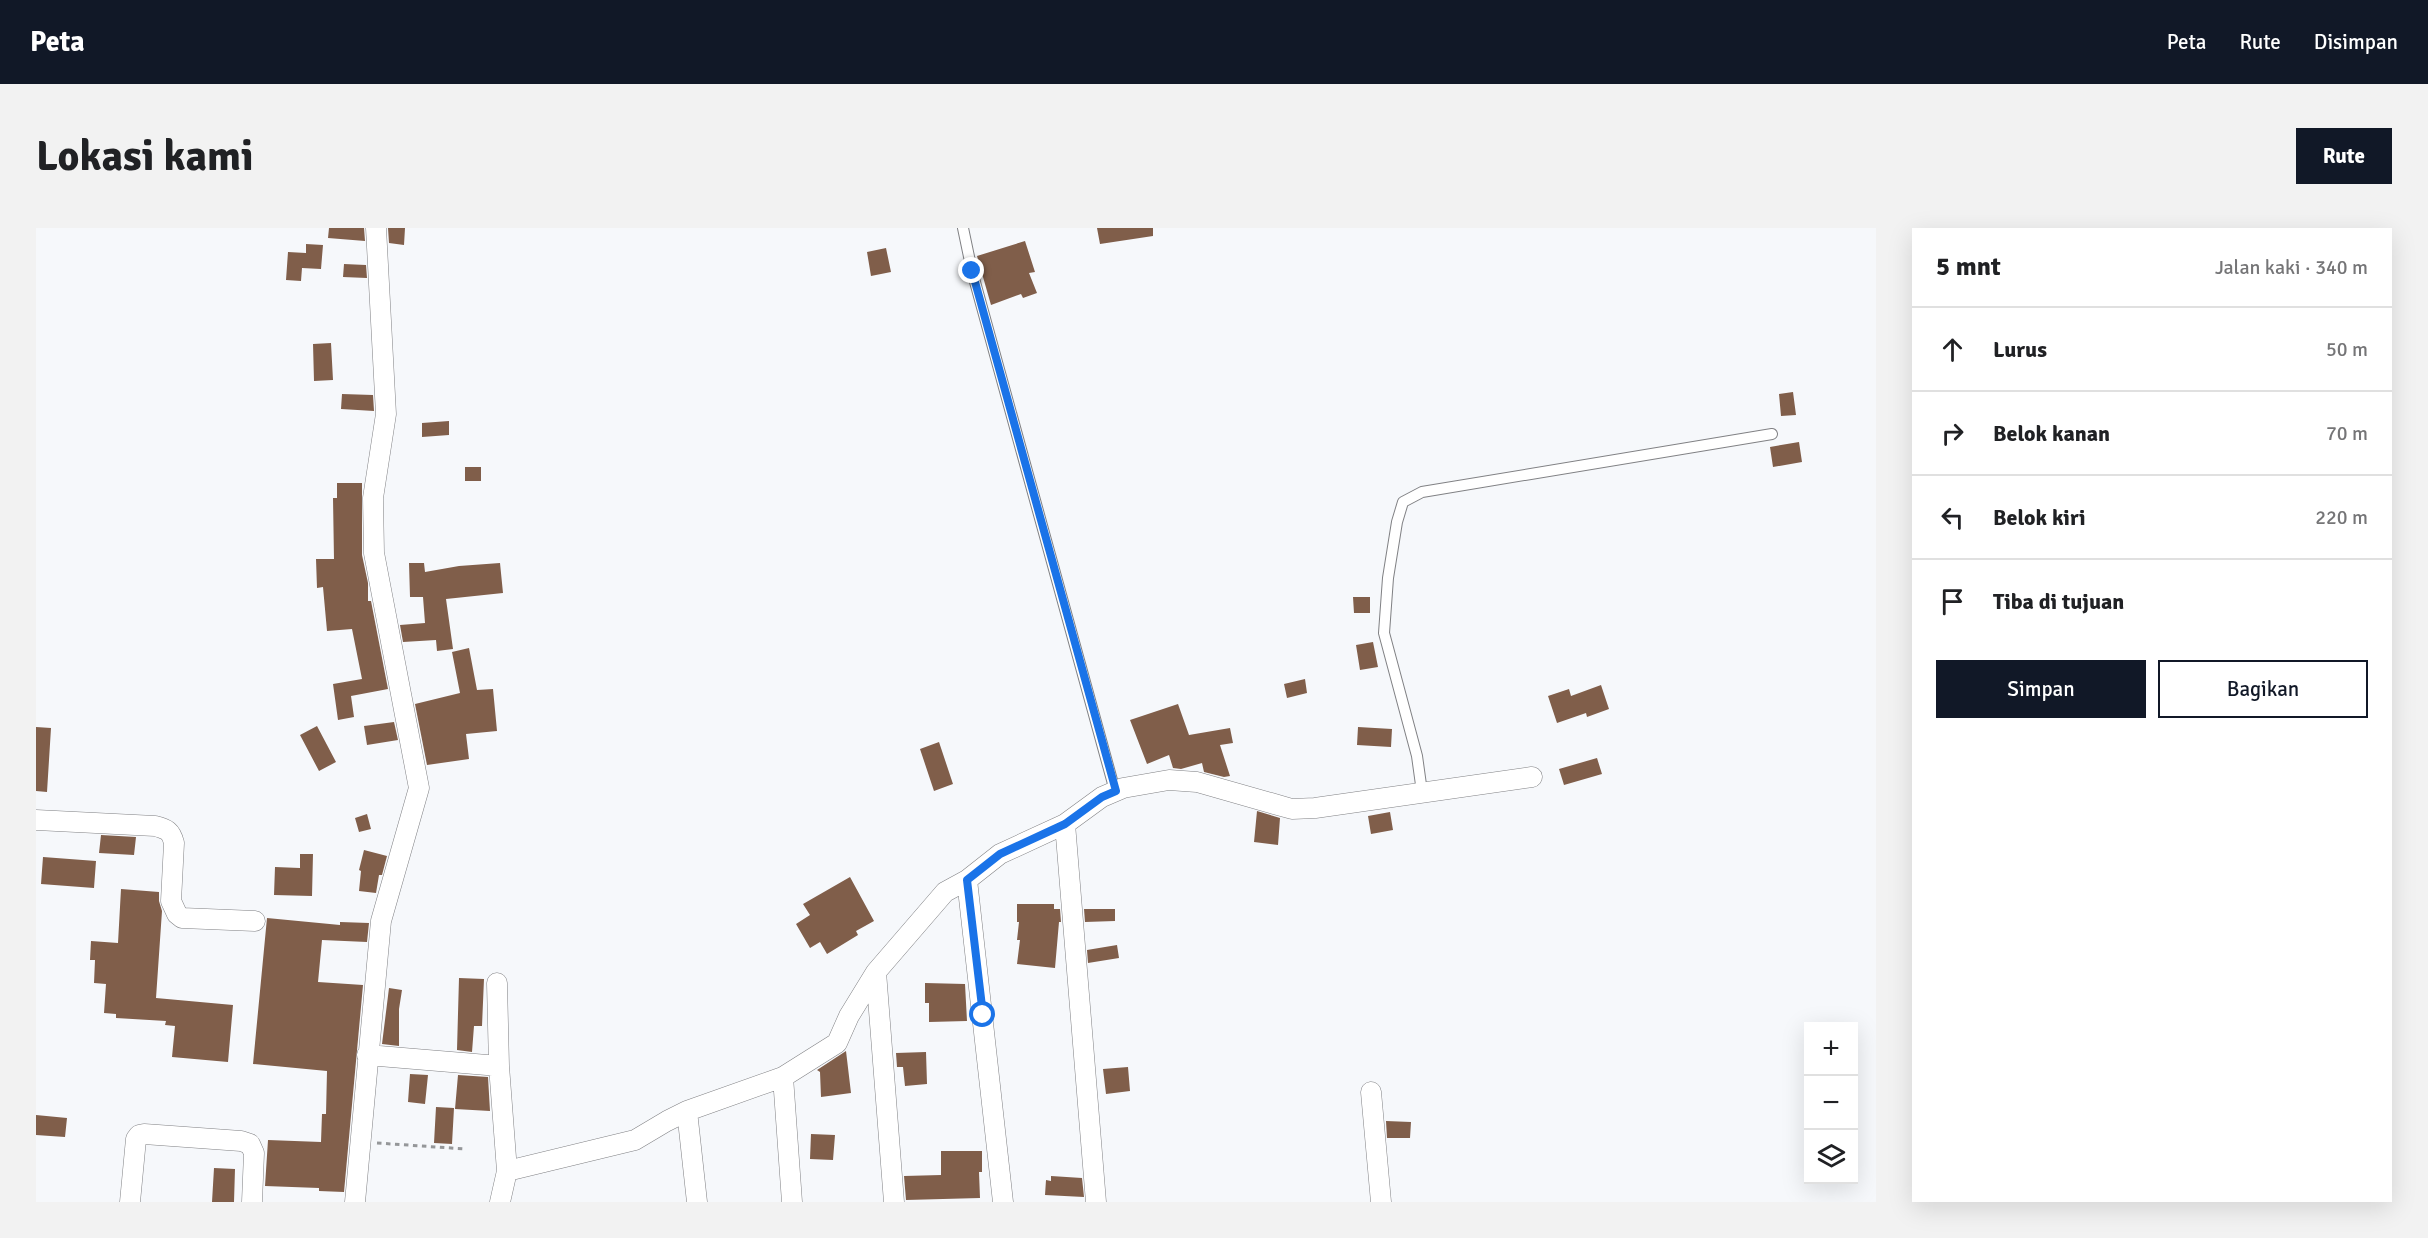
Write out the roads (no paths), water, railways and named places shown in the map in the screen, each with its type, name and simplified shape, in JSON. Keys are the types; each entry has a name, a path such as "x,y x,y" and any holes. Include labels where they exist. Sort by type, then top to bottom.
{"street":[{"path":"355,1202 382,911 419,788 374,553 373,498 386,414 375,228"},
{"path":"507,1171 635,1140 667,1120 687,1111 783,1077 837,1043 849,1016 876,972 945,892 967,880 1000,854 1065,824 1102,797 1116,791 1150,782 1170,780 1197,782 1292,809 1315,808 1532,777"},
{"path":"36,820 155,826 166,829 172,834 174,843 171,901 177,914 182,918 255,921"},
{"path":"1065,824 1096,1202"},
{"path":"967,880 1002,1202"},
{"path":"876,972 894,1202"},
{"path":"497,984 499,1066 507,1171 501,1202"},
{"path":"367,1055 499,1066"},
{"path":"783,1077 792,1202"},
{"path":"1371,1092 1381,1202"},
{"path":"687,1111 697,1202"},
{"path":"130,1202 136,1139 139,1135 144,1134 241,1141 250,1144 254,1153 252,1202"}],"lane":[{"path":"963,228 972,271 1116,791"},
{"path":"1422,792 1417,756 1384,633 1388,578 1397,522 1403,502 1422,492 1772,434"}]}
